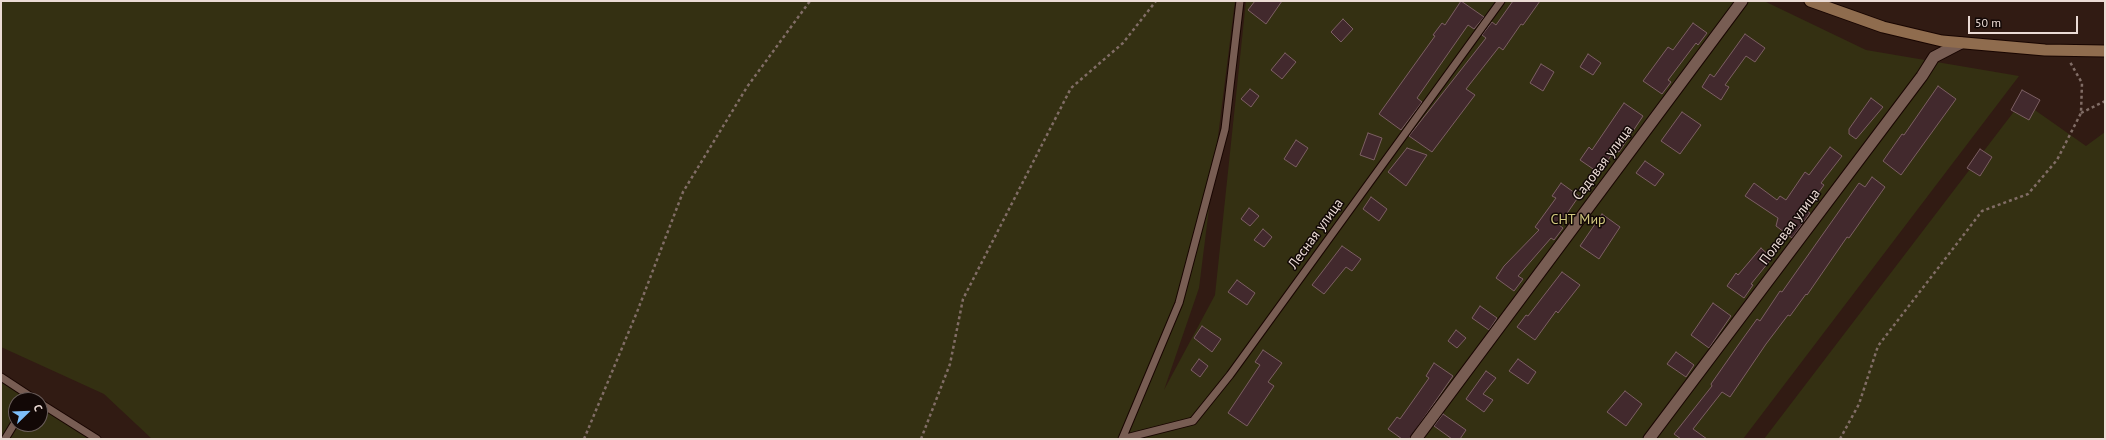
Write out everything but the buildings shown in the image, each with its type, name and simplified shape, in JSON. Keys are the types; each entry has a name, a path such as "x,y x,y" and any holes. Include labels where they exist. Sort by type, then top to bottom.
{"main road":[{"path":"1810,1 1863,21 1902,32 1961,43 2063,50 2105,51"}],"street":[{"name":"Садовая улица","path":"1416,439 1742,1"},
{"name":"Полевая улица","path":"1649,439 1922,76 1934,57 1961,43"}],"lane":[{"path":"1122,439 1179,303 1225,129 1240,1"},
{"name":"Лесная улица","path":"1122,439 1193,421 1234,368 1501,1"},
{"path":"1,377 22,392"},
{"path":"48,407 97,439"}],"path":[{"path":"584,439 637,312 683,192 747,87 810,1"},
{"path":"921,439 950,364 963,300 1071,88 1123,43 1156,1"},
{"path":"1840,439 1859,404 1878,346 1982,211 2028,194 2057,160 2081,113 2082,83 2063,50"},
{"path":"2081,113 2105,101"}],"green space":[{"name":"СНТ Мир","path":"1,1 1235,1 1199,288 1164,390 1215,295 1246,1 1764,1 1866,50 2019,76 1743,439 152,439 104,394 1,347"},
{"path":"2022,101 2086,146 2105,132 2105,439 1764,439"},
{"path":"1,376 25,392 8,392 8,432 48,432 48,407 95,439 1,439"}]}
